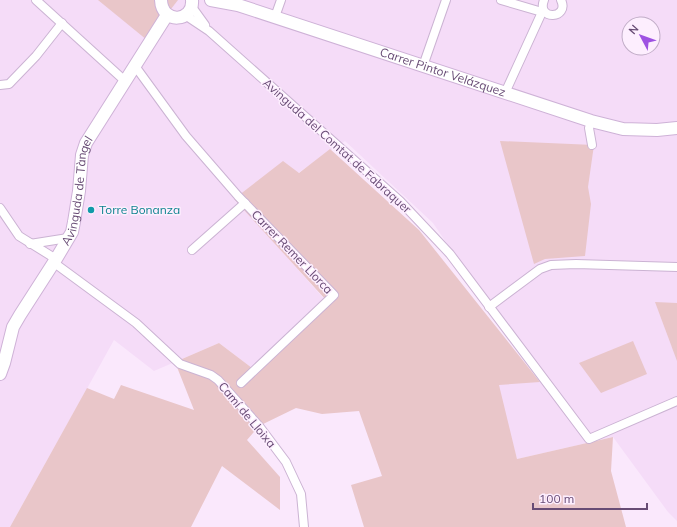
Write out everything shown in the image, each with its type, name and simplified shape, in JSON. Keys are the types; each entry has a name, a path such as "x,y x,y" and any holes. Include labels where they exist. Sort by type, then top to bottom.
{"street":[{"path":"36,0 125,81"},
{"path":"161,0 162,7 167,15 176,18 180,18 189,7"},
{"name":"Carrer Pintor Velázquez","path":"211,0 238,5 591,121 623,129 657,130 677,128"},
{"path":"274,17 281,0"},
{"path":"423,66 446,0"},
{"path":"501,0 543,11 549,15 555,15 560,12 563,7 561,0"},
{"path":"505,93 543,11 542,6 544,0"},
{"name":"Avinguda del Comtat de Fabraquer","path":"189,7 209,31 400,201 450,254 589,439 677,400"},
{"name":"Avinguda de Tàngel","path":"0,374 13,327 72,232 79,191 82,155 86,143 167,15"},
{"path":"0,85 8,84 36,56 62,23"},
{"name":"Carrer Remer Llorca","path":"135,66 186,136 245,204 334,295 241,383"},
{"path":"591,121 589,128 592,145"},
{"name":"Carrer Remer Llorca","path":"192,250 245,204"},
{"name":"Camí de Lloixa","path":"0,208 19,236 136,323 180,364 211,375 218,380 259,426 286,462 301,494 304,527"},
{"path":"30,244 68,238"},
{"path":"489,307 540,269 551,265 576,264 677,267"}],"shaded area":[{"path":"0,0 677,0 677,521 668,512 613,437 517,459 498,384 540,381 433,223 345,141 298,173 235,199 325,300 252,368 219,343 154,371 114,340 10,527 0,527"},
{"path":"98,0 178,0 147,40"},
{"path":"500,141 594,145 588,187 591,204 585,256 545,259 534,264"},
{"path":"330,149 419,230 540,382 499,385 517,459 613,437 611,471 626,527 364,527 351,485 382,476 359,411 322,414 296,408 259,426 247,440 280,477 280,510 222,466 191,527 10,527 87,388 114,399 121,385 194,410 175,362 219,343 252,368 325,299 234,199 283,161 299,173"},
{"path":"655,302 677,303 677,361"},
{"path":"633,341 647,374 601,393 579,363"}],"place":[{"name":"Torre Bonanza","path":"91,210"}]}
